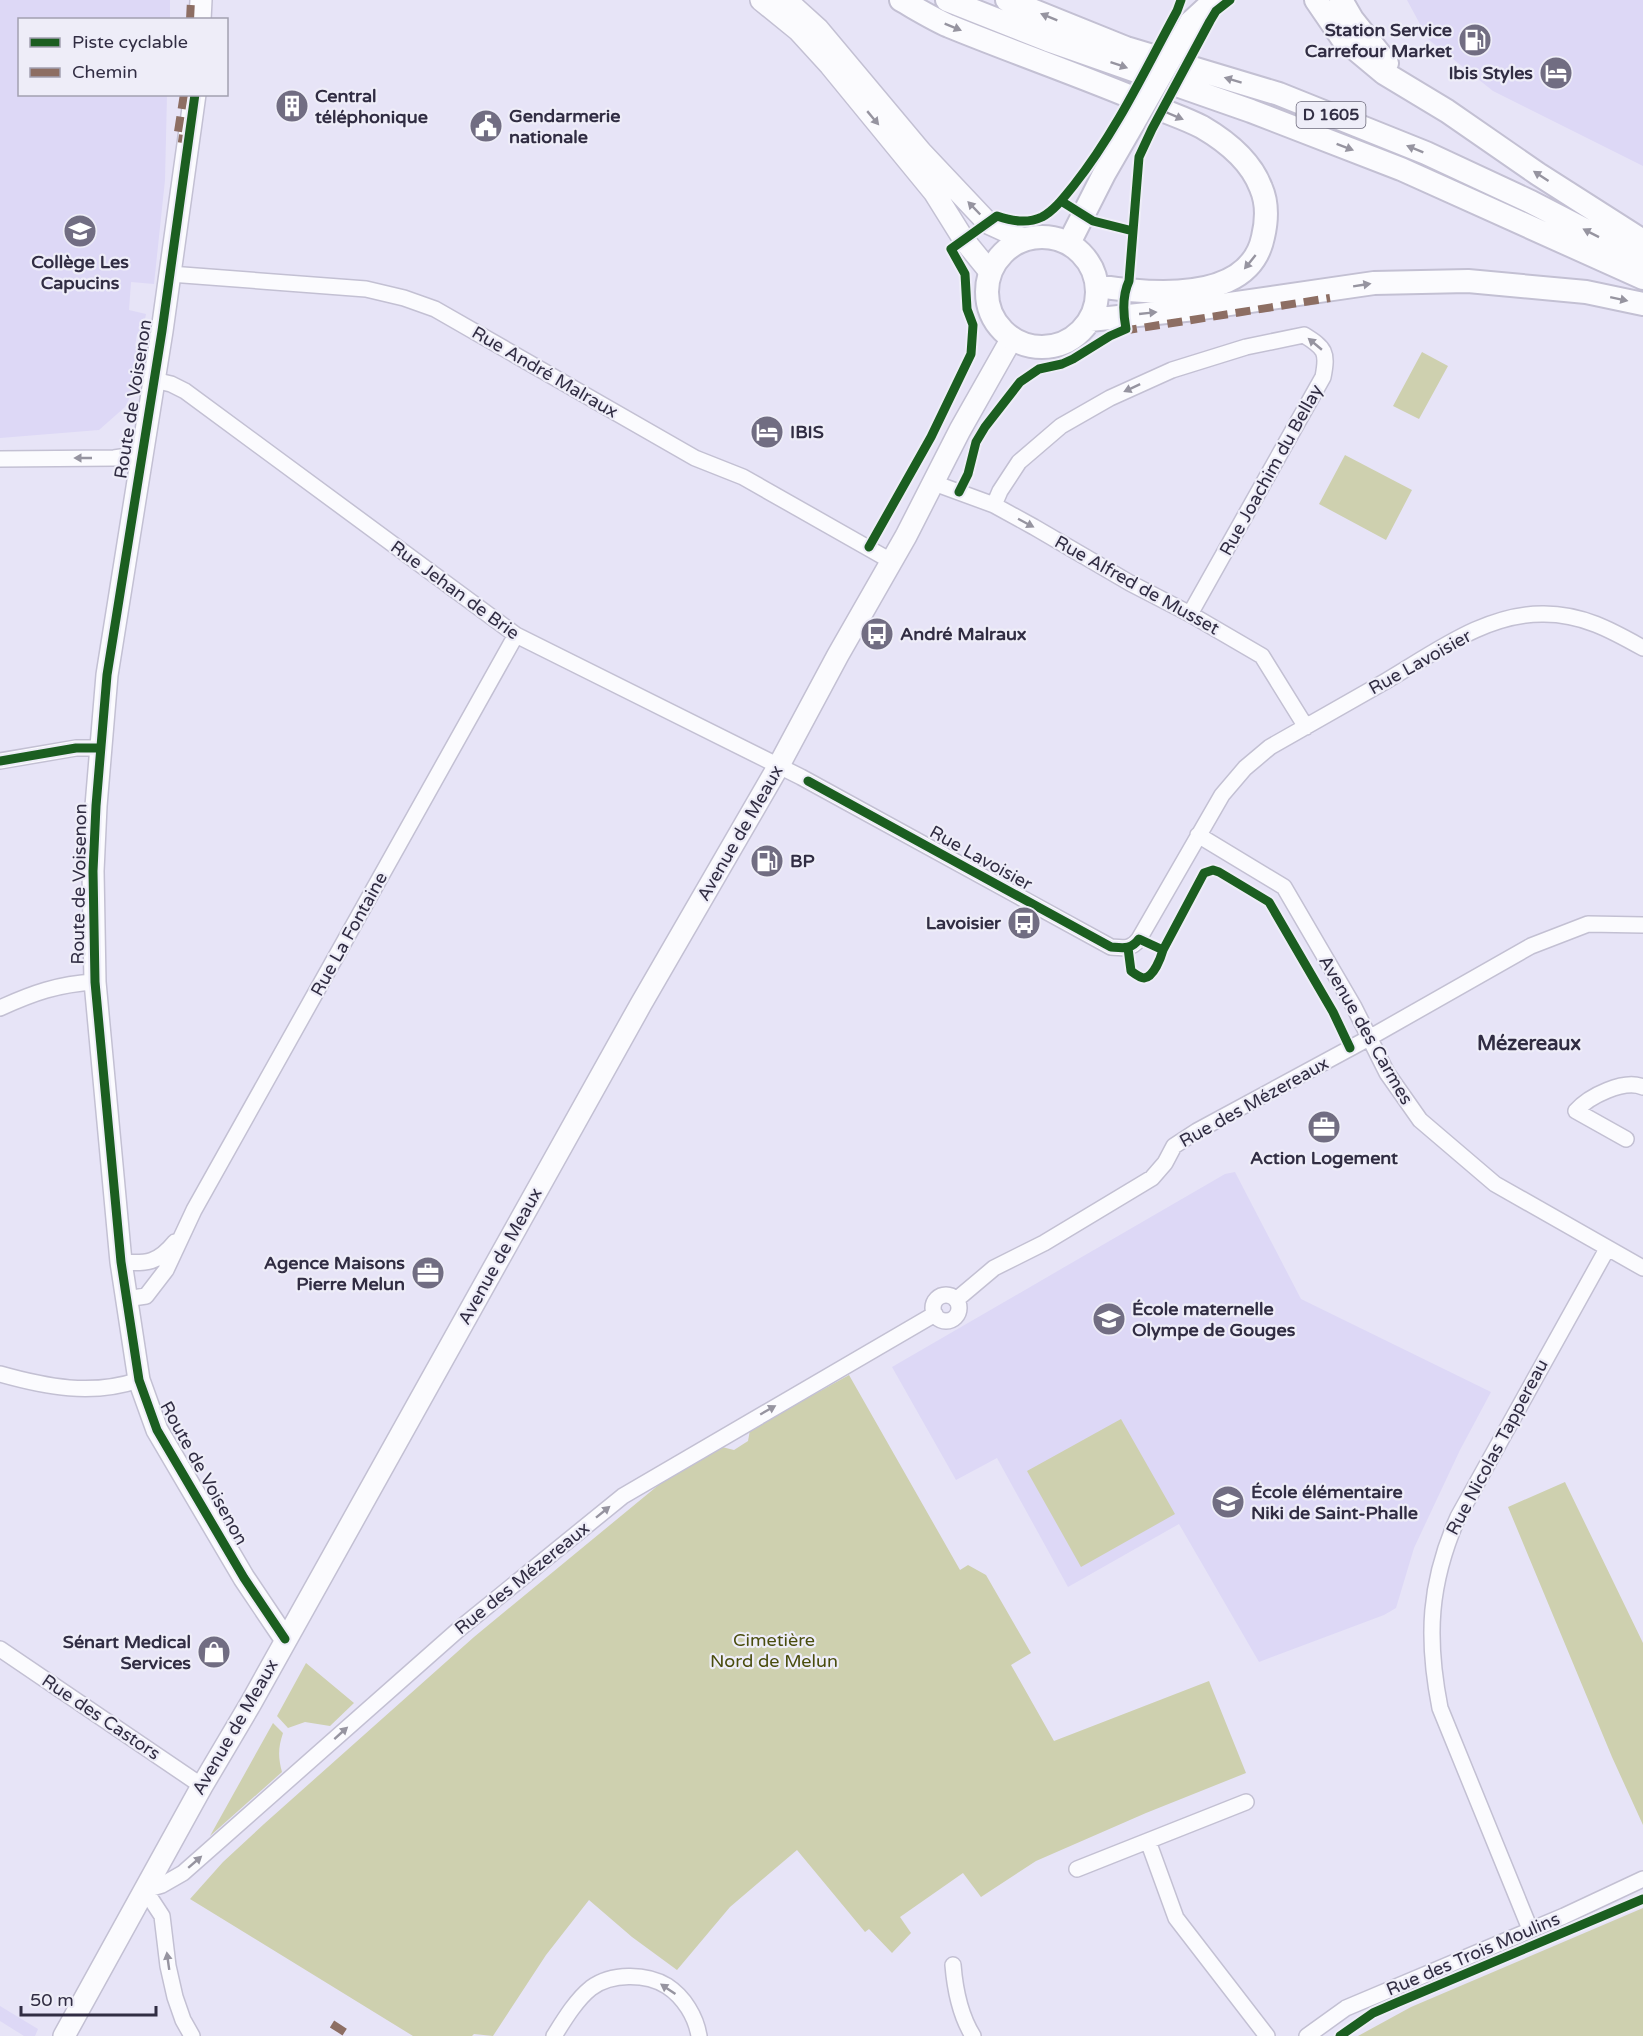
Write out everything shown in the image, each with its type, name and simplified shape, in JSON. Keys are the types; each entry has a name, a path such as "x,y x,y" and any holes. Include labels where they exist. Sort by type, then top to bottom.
{"main road":[{"path":"200,18 201,0"},
{"path":"761,0 798,30 830,65 934,192 964,240 990,272"},
{"path":"786,0 818,29 921,152 988,223 1023,239"},
{"path":"901,0 946,25 1102,84 1201,127 1225,143 1252,171 1261,187 1266,205 1266,225 1262,245 1242,272 1219,284 1175,293 1098,286"},
{"name":"D 1605","path":"946,0 1048,40 1251,111 1401,169 1643,278"},
{"name":"D 1605","path":"1007,0 1126,48 1279,94 1426,153 1531,202 1643,260"},
{"path":"1069,243 1192,11 1215,0"},
{"path":"1316,0 1342,38 1384,73 1447,111 1538,174 1643,241"},
{"path":"1341,0 1371,44 1408,87"},
{"name":"Route de Voisenon","path":"195,96 154,380 107,675 93,871 95,982 121,1262 139,1380 157,1430 244,1578 285,1639"},
{"path":"1038,236 1054,237 1069,243 1083,254 1093,269 1098,286 1096,303 1090,320 1079,334 1064,343 1046,347 1029,345 1012,338 998,326 989,309 986,291 990,272 1003,252 1023,239 1038,236"},
{"path":"1090,320 1195,309 1374,283 1468,281 1587,292 1643,304"},
{"name":"Avenue de Meaux","path":"64,2036 202,1785 251,1703 629,1024 778,767 1012,338"}],"street":[{"name":"Rue André Malraux","path":"170,274 366,289 404,298 435,309 695,458 743,477 891,561"},
{"name":"Rue Joachim du Bellay","path":"994,505 1000,491 1019,462 1061,426 1110,398 1172,370 1246,347 1304,335 1320,345 1326,358 1323,377 1190,614"},
{"name":"Rue Jehan de Brie","path":"154,380 171,384 185,391 516,635 778,767"},
{"path":"0,459 114,458 141,454"},
{"name":"Rue Alfred de Musset","path":"936,480 994,505 1034,526 1130,583 1190,614 1262,656 1306,727"},
{"name":"Rue Lavoisier","path":"778,767 801,777 1110,947 1128,948 1135,945 1139,939 1222,795 1245,768 1270,747 1453,642 1484,626 1519,615 1570,616 1598,624 1643,648"},
{"name":"Rue La Fontaine","path":"126,1299 146,1296 166,1270 183,1233 516,635"},
{"path":"0,761 76,748 100,748"},
{"name":"Avenue des Carmes","path":"1198,835 1284,887 1353,1007 1387,1073 1420,1120 1495,1184 1643,1268"},
{"name":"Rue des Mézereaux","path":"145,1890 162,1885 183,1873 458,1630 623,1496 935,1314 934,1304 939,1298 947,1296 956,1300 994,1269 1044,1243 1152,1178 1165,1163 1174,1146 1197,1131 1369,1038 1531,946 1588,924 1643,925"},
{"path":"0,1008 45,989 95,982"},
{"path":"1626,1139 1576,1111 1584,1102 1615,1088 1639,1085 1643,1087"},
{"name":"Rue La Fontaine","path":"121,1262 153,1262 165,1254 183,1233"},
{"name":"Rue Nicolas Tappereau","path":"1530,1929 1440,1708 1435,1682 1431,1612 1442,1557 1458,1517 1607,1249"},
{"path":"0,1374 56,1388 97,1389 139,1380"},
{"name":"Rue des Castors","path":"0,1649 202,1785"},
{"path":"1077,1869 1246,1802"},
{"path":"1148,1841 1176,1918 1267,2036"},
{"name":"Rue des Trois Moulins","path":"1307,2036 1346,2008 1643,1879"},
{"path":"145,1890 162,1916 174,1996 192,2036"},
{"path":"953,1965 965,2022 973,2036"},
{"path":"554,2036 580,1999 591,1988 613,1979 638,1977 667,1986 678,1996 691,2013 699,2036"}],"shaded area":[{"path":"0,0 170,0 170,18 18,18 18,96 167,96 165,180 154,284 131,282 129,310 146,314 142,334 137,334 135,346 140,351 133,391 125,407 99,430 0,438"},
{"path":"1407,0 1643,0 1643,166 1493,91 1428,39"},
{"name":"École élémentaire Niki de Saint-Phalle","path":"1235,1172 1301,1299 1491,1392 1460,1450 1414,1548 1396,1608 1384,1615 1259,1662 1179,1524 1068,1587 997,1458 956,1480 892,1367 1225,1174"},
{"path":"0,2006 38,2029 35,2036 24,2036 0,2021"}],"green space":[{"path":"1422,352 1448,366 1419,419 1393,406"},
{"path":"1345,455 1412,490 1386,540 1319,504"},
{"name":"Cimetière Nord de Melun","path":"849,1375 960,1570 968,1565 986,1575 1031,1653 1011,1665 1054,1741 1209,1681 1246,1773 1036,1861 981,1897 963,1873 900,1917 911,1933 892,1953 869,1929 865,1932 797,1850 730,1907 677,1970 632,1937 589,1900 546,1955 493,2036 474,2034 472,2036 413,2036 190,1899 223,1862 264,1824 474,1637 661,1483 722,1447 734,1450 748,1441 750,1430"},
{"path":"1121,1419 1175,1514 1081,1567 1027,1471"},
{"path":"1565,1482 1643,1643 1643,1825 1612,1757 1508,1507"},
{"path":"306,1663 354,1703 330,1726 305,1722 288,1728 277,1716"},
{"path":"273,1723 283,1733 279,1752 282,1772 210,1836"},
{"path":"1643,1908 1643,2036 1358,2036 1411,2007"}],"marked path":[{"path":"190,18 191,0"},
{"path":"184,96 177,138 190,140"},
{"path":"1122,331 1330,298"},
{"path":"332,2024 351,2036"}],"cycle path":[{"path":"869,547 931,437 971,354 973,325 967,309 965,274 951,249 997,216 1014,220 1031,220 1047,214 1060,202 1089,165 1117,122 1181,0"},
{"path":"959,492 968,474 976,442 1020,382 1039,369 1073,359 1126,329 1124,299 1129,281 1139,157 1210,21 1216,11 1230,0"},
{"path":"195,96 162,331 107,675 93,871 95,982 121,1262 139,1380 157,1430 244,1578 285,1639"},
{"path":"1061,201 1093,221 1133,231"},
{"path":"0,761 76,748 100,748"},
{"path":"808,781 1111,947 1130,947 1139,939 1163,950 1159,962 1148,977 1139,977 1131,971 1128,948"},
{"path":"1163,950 1204,873 1213,870 1219,872 1269,902 1333,1012 1350,1048"},
{"path":"1340,2036 1373,2013 1643,1899"}],"place":[{"name":"Station Service Carrefour Market","path":"1475,40"},
{"name":"Ibis Styles","path":"1556,73"},
{"name":"Central téléphonique","path":"292,106"},
{"name":"Gendarmerie nationale","path":"486,126"},
{"name":"Collège Les Capucins","path":"80,231"},
{"name":"IBIS","path":"767,432"},
{"name":"André Malraux","path":"877,634"},
{"name":"BP","path":"767,861"},
{"name":"Lavoisier","path":"1024,923"},
{"name":"Action Logement","path":"1324,1127"},
{"name":"Agence Maisons Pierre Melun","path":"428,1273"},
{"name":"École maternelle Olympe de Gouges","path":"1109,1319"},
{"name":"École élémentaire Niki de Saint-Phalle","path":"1228,1502"},
{"name":"Sénart Medical Services","path":"214,1652"}],"district":[{"name":"Mézereaux","path":"1529,1044"}]}
